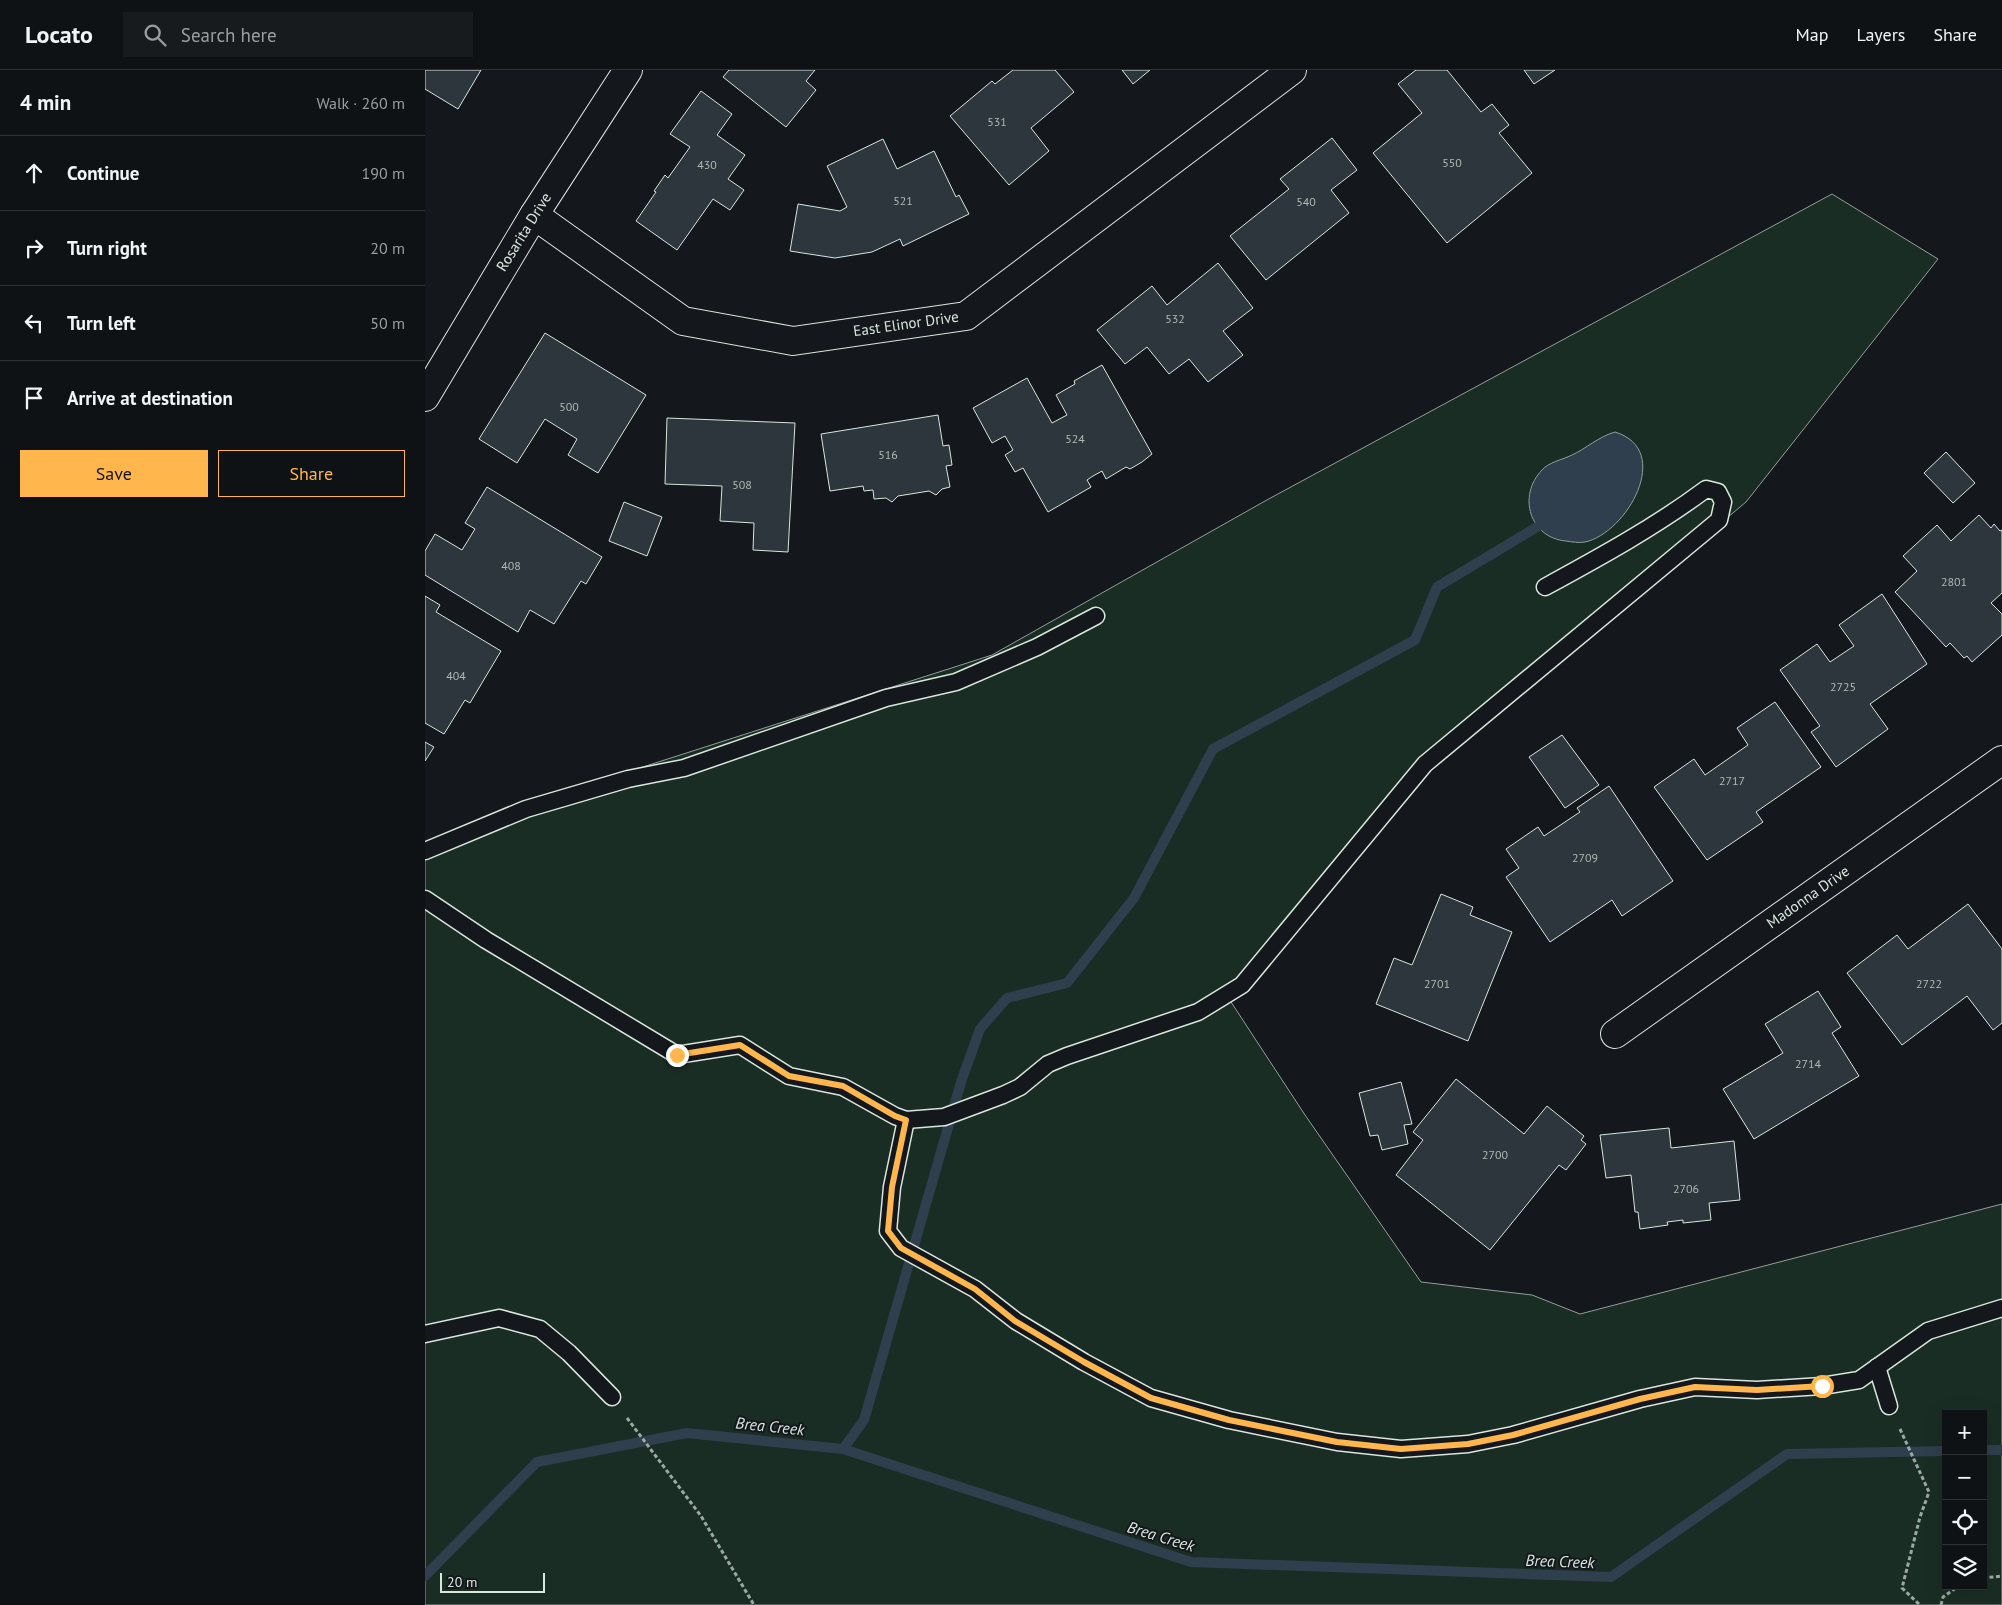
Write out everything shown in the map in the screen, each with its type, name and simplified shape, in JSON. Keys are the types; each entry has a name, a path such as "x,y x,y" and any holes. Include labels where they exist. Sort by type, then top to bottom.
{"street":[{"name":"Rosarita Drive","path":"425,397 534,215 628,70"},
{"name":"East Elinor Drive","path":"534,215 683,321 793,341 966,316 1292,70"},
{"name":"Madonna Drive","path":"1615,1034 2002,760"}],"lane":[{"path":"425,899 486,940 677,1055 740,1045 789,1076 843,1086 895,1116 906,1120 944,1117 1003,1095 1020,1086 1048,1064 1121,1037 1198,1012 1242,984 1425,764 1719,520 1723,502 1718,492 1706,489 1676,512 1634,538 1545,588"},
{"path":"425,851 527,810 628,779 685,768 886,698 956,682 1037,647 1096,616"},
{"path":"906,1120 892,1187 888,1231 901,1248 975,1289 1023,1326 1151,1398 1229,1420 1337,1442 1401,1449 1468,1444 1513,1435 1640,1399 1695,1387 1757,1390 1822,1386 1859,1380 1929,1331 2002,1308"},
{"path":"425,1334 499,1318 541,1329 569,1353 612,1397"},
{"path":"1877,1367 1889,1406"}],"path":[{"path":"612,1397 701,1516 754,1605"},
{"path":"1889,1406 1929,1492 1920,1517 1902,1588 1920,1605"},
{"path":"1987,1578 2002,1576"},
{"path":"1941,1605 1943,1597 1953,1590"}],"green space":[{"path":"1832,194 1938,259 1746,502 1427,769 1316,907 1231,1002 1305,1115 1421,1282 1532,1295 1580,1314 2002,1204 2002,1605 425,1605 425,842 518,807 992,655 1265,501"}],"water":[{"path":"1615,432 1632,442 1641,456 1643,472 1638,490 1629,508 1616,524 1601,535 1585,542 1566,541 1554,538 1544,532 1536,524 1531,514 1529,503 1534,480 1548,465 1572,455"}],"building":[{"path":"425,70 481,70 458,109 425,89"},
{"path":"729,70 815,70 806,81 816,90 786,127 723,77"},
{"path":"1013,70 1055,70 1074,92 1031,128 1049,151 1009,185 950,116 992,81 995,84"},
{"path":"1122,70 1150,70 1133,84"},
{"path":"1416,70 1447,70 1481,112 1492,104 1509,125 1499,133 1532,173 1447,243 1373,153 1422,113 1398,84"},
{"path":"1524,70 1555,70 1534,84"},
{"path":"701,91 732,114 717,135 745,155 728,179 744,190 730,210 713,199 677,250 636,221 665,175 668,178 690,147 670,134"},
{"path":"1332,138 1357,170 1331,190 1349,213 1266,280 1230,236 1289,189 1280,179"},
{"path":"883,139 897,169 934,151 956,197 959,195 969,214 903,246 900,239 872,252 835,258 790,251 798,204 840,211 847,207 827,166"},
{"path":"1218,263 1253,308 1223,331 1243,355 1208,382 1189,359 1169,374 1147,347 1125,364 1097,330 1152,286 1167,305"},
{"path":"545,333 646,395 598,473 568,455 577,439 545,419 517,463 479,439"},
{"path":"1102,365 1152,454 1130,469 1126,467 1106,479 1102,471 1093,476 1087,480 1091,487 1048,512 1023,468 1015,472 1005,455 1013,450 1005,436 992,443 973,408 1027,378 1052,423 1067,415 1056,395 1075,384 1074,381"},
{"path":"938,415 943,446 949,445 952,465 946,466 950,487 942,489 936,495 929,491 898,496 892,502 886,498 874,499 873,490 864,491 863,486 830,491 821,434"},
{"path":"667,418 795,423 788,552 753,550 754,523 720,521 722,486 665,484"},
{"path":"1946,452 1975,483 1953,503 1924,473"},
{"path":"487,487 602,557 586,584 581,581 554,624 530,610 518,632 425,575 425,551 435,534 462,550 475,529 465,523"},
{"path":"624,502 662,517 647,556 609,541"},
{"path":"1979,515 1991,528 1994,524 2000,531 2002,530 2002,593 1991,603 2002,614 2002,635 1972,662 1967,656 1964,658 1950,643 1946,647 1895,592 1917,571 1903,556 1937,525 1951,541"},
{"path":"1882,594 1927,664 1870,704 1888,729 1836,767 1811,732 1820,726 1780,670 1817,644 1830,662 1854,646 1839,625"},
{"path":"425,596 440,605 436,612 501,651 470,703 465,700 444,734 425,723"},
{"path":"1775,702 1821,767 1756,812 1763,822 1707,860 1654,787 1694,759 1705,775 1748,745 1737,728"},
{"path":"1562,735 1599,785 1565,808 1529,757"},
{"path":"425,742 434,747 425,761"},
{"path":"1609,786 1673,881 1622,916 1612,900 1550,942 1506,877 1519,868 1506,849 1538,827 1544,836 1580,812 1577,808"},
{"path":"1441,894 1473,907 1470,915 1512,932 1468,1041 1376,1004 1394,958 1412,965"},
{"path":"1968,904 2002,949 2002,1023 1993,1030 1967,996 1902,1045 1847,973 1897,935 1908,949"},
{"path":"1818,991 1841,1027 1832,1033 1859,1076 1754,1139 1723,1089 1783,1053 1765,1024"},
{"path":"1456,1079 1524,1134 1547,1106 1584,1136 1581,1140 1586,1144 1566,1170 1559,1165 1490,1250 1396,1175 1423,1140 1413,1132"},
{"path":"1401,1082 1412,1124 1404,1125 1408,1144 1382,1150 1378,1135 1370,1136 1359,1093"},
{"path":"1669,1128 1671,1148 1734,1141 1740,1200 1709,1203 1711,1220 1683,1223 1683,1220 1667,1222 1668,1225 1640,1229 1638,1212 1635,1212 1631,1175 1606,1178 1600,1135"}],"waterway":[{"path":"843,1449 864,1420 961,1082 980,1029 1007,998 1067,983 1134,898 1213,749 1415,640 1437,587 1537,527"},
{"name":"Brea Creek","path":"425,1576 537,1462 687,1433 843,1449 1191,1562 1611,1577 1787,1454 1942,1451"},
{"name":"Brea Creek","path":"1987,1450 2002,1450"}],"route":[{"path":"677,1055 695,1054 740,1045 789,1076 843,1086 895,1116 906,1120 892,1187 888,1231 901,1248 975,1289 1015,1321 1084,1362 1151,1398 1229,1420 1337,1442 1401,1449 1468,1444 1513,1435 1640,1399 1695,1387 1757,1390 1822,1386"}]}
